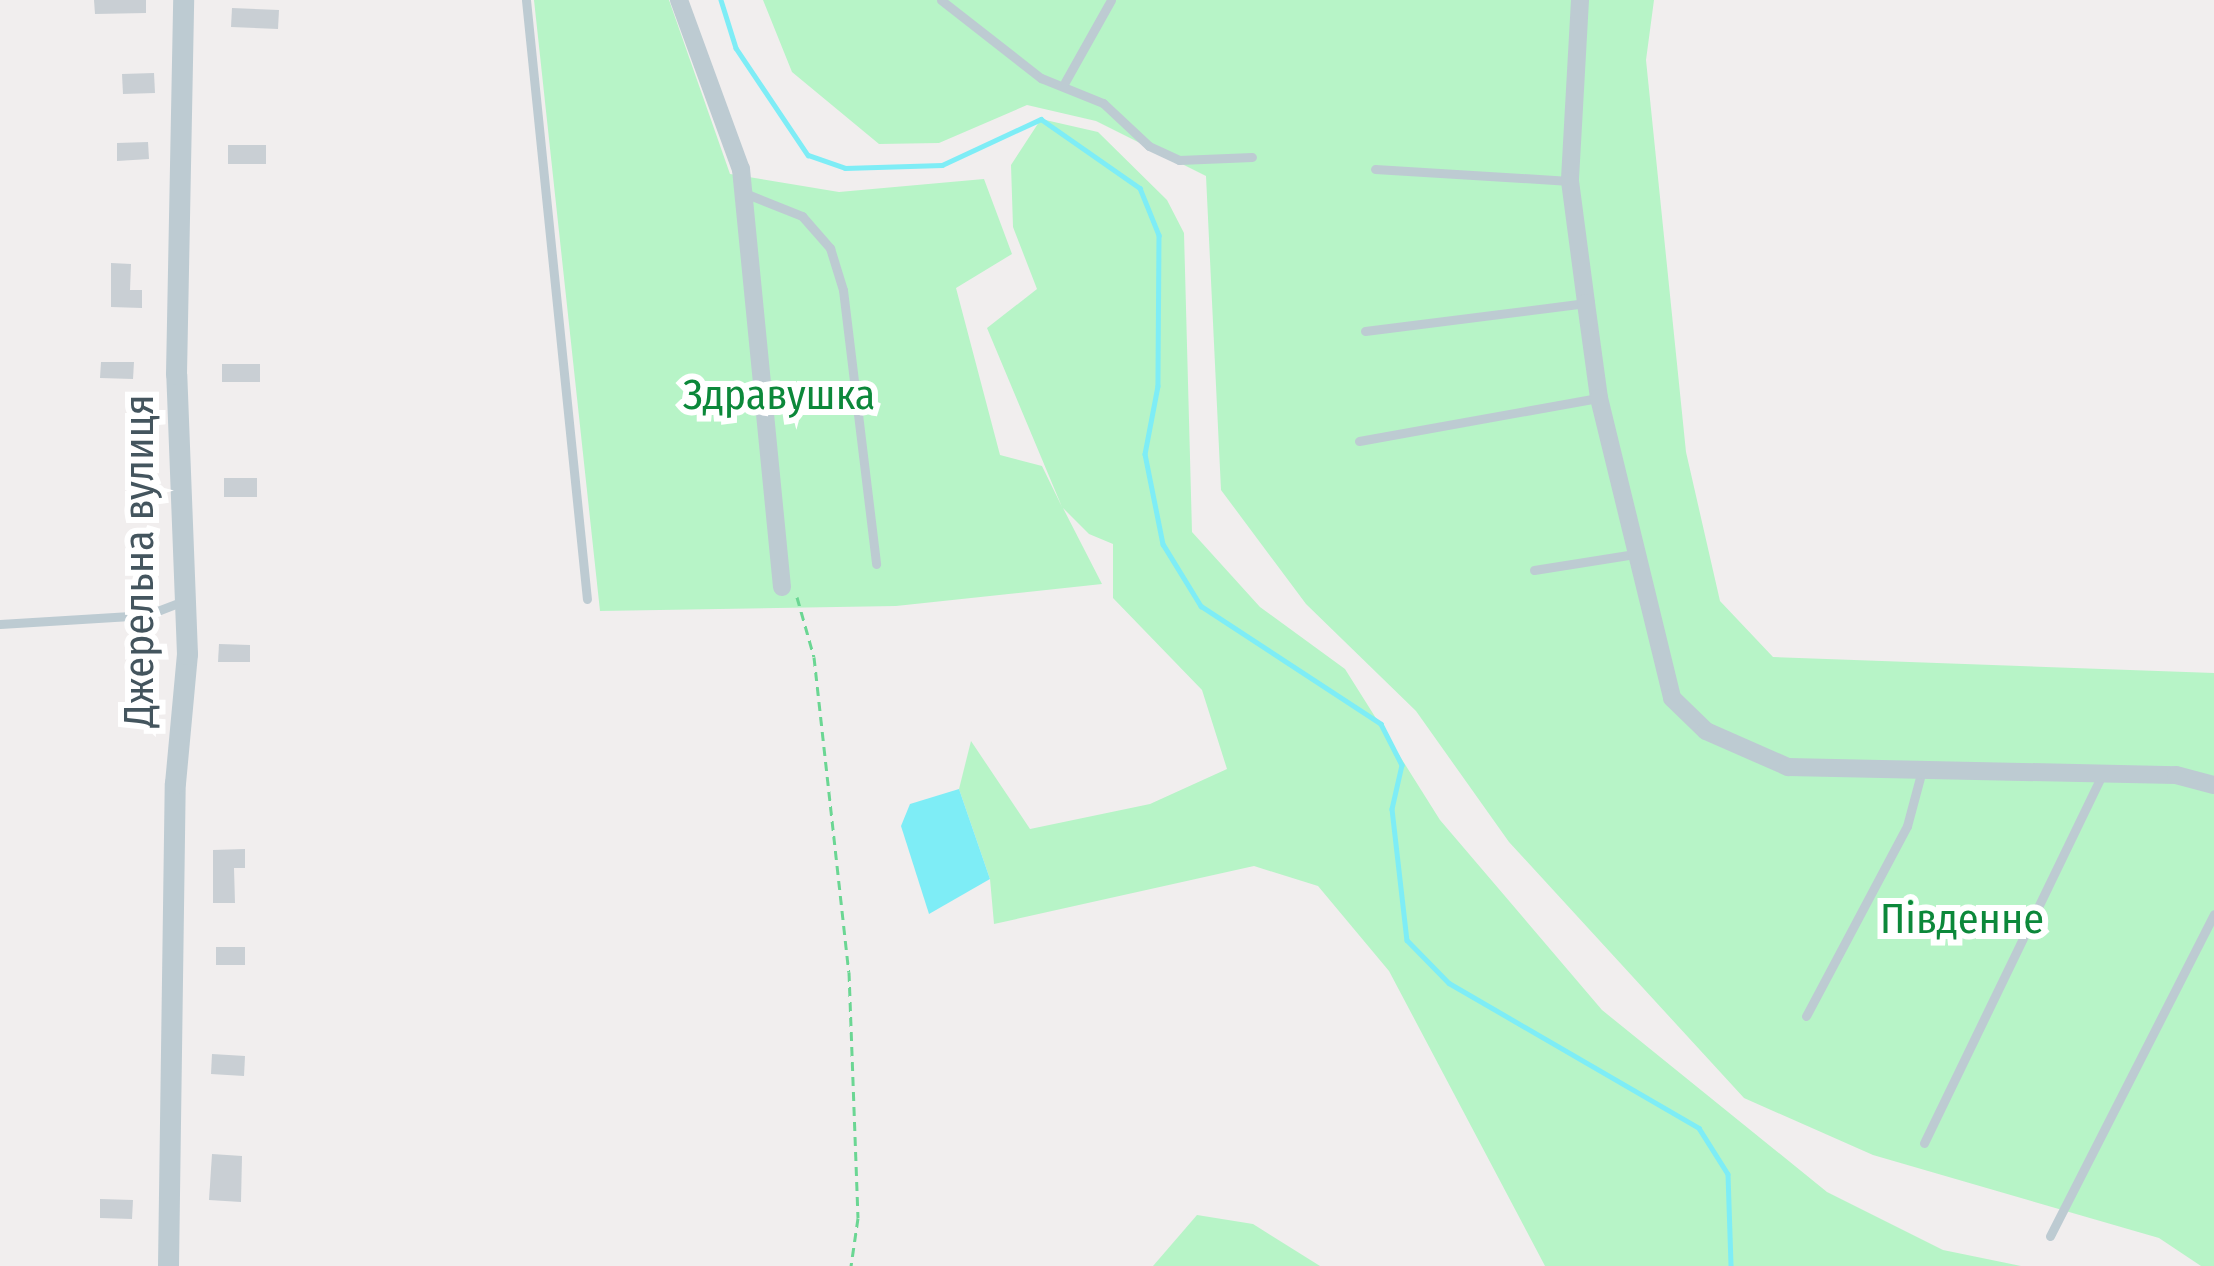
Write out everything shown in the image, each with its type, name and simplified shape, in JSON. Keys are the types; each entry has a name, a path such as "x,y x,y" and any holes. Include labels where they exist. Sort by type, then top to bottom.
{"street":[{"name":"Джерельна вулиця","path":"168,1266 184,601 176,374 183,0"},
{"path":"679,0 742,192 782,587"},
{"path":"1580,0 1570,181 1586,303 1599,398 1672,698 1706,731 1788,767 2102,774 2214,784"}],"lane":[{"path":"526,0 586,598"},
{"path":"941,0 1041,78 1065,82 1180,160 1252,158"},
{"path":"1065,82 1112,0"},
{"path":"1376,169 1570,181"},
{"path":"742,192 802,216 830,248 843,290 876,563"},
{"path":"1365,331 1586,303"},
{"path":"1359,441 1599,398"},
{"path":"1534,570 1634,554"},
{"path":"0,624 147,615 184,601"},
{"path":"1806,1016 1907,826 1922,770"},
{"path":"1924,1142 2102,774"},
{"path":"2050,1236 2214,914"}],"path":[{"path":"782,587 805,603 849,972 858,1218 850,1266"}],"green space":[{"name":"Здравушка","path":"534,0 669,0 730,174 839,192 984,179 1012,254 956,288 1000,455 1042,466 1062,507 987,328 1037,289 1013,227 1011,165 1041,119 1098,132 1167,200 1184,233 1192,532 1260,607 1345,669 1440,820 1602,1010 1827,1192 1943,1250 2021,1266 1545,1266 1389,971 1318,886 1254,866 994,924 990,879 959,789 971,741 1030,829 1150,804 1227,769 1202,690 1113,598 1113,544 1089,534 1063,508 1102,584 896,606 600,611"},
{"name":"Південне","path":"763,0 1654,0 1646,60 1686,452 1720,601 1773,657 2214,673 2214,1266 2201,1266 2159,1238 1873,1155 1744,1098 1509,842 1416,711 1306,604 1221,490 1206,176 1096,121 1027,105 939,143 879,144 792,72"},
{"path":"1197,1215 1253,1224 1320,1266 1153,1266"}],"water":[{"path":"959,789 990,879 929,914 901,826 910,804"}],"building":[{"path":"94,0 146,0 146,13 95,14"},
{"path":"232,8 279,10 278,29 231,27"},
{"path":"154,73 155,93 123,94 122,74"},
{"path":"148,142 149,159 117,161 117,143"},
{"path":"228,145 266,145 266,164 228,164"},
{"path":"111,263 131,264 130,290 142,290 142,308 111,307"},
{"path":"101,362 134,362 133,379 100,378"},
{"path":"222,364 260,364 260,382 222,382"},
{"path":"224,478 257,478 257,497 224,497"},
{"path":"219,644 250,645 250,662 218,662"},
{"path":"245,849 245,868 234,868 235,903 213,903 213,850"},
{"path":"216,947 245,947 245,965 216,965"},
{"path":"212,1054 245,1056 244,1076 211,1074"},
{"path":"212,1154 242,1156 241,1202 209,1200"},
{"path":"100,1199 133,1200 132,1219 100,1218"}],"waterway":[{"path":"721,0 736,48 808,155 845,168 942,165 1041,119 1140,188 1159,235 1158,386 1145,454 1163,544 1201,606 1381,724 1402,765 1392,809 1407,940 1449,983 1699,1128 1728,1174 1731,1266"}]}
